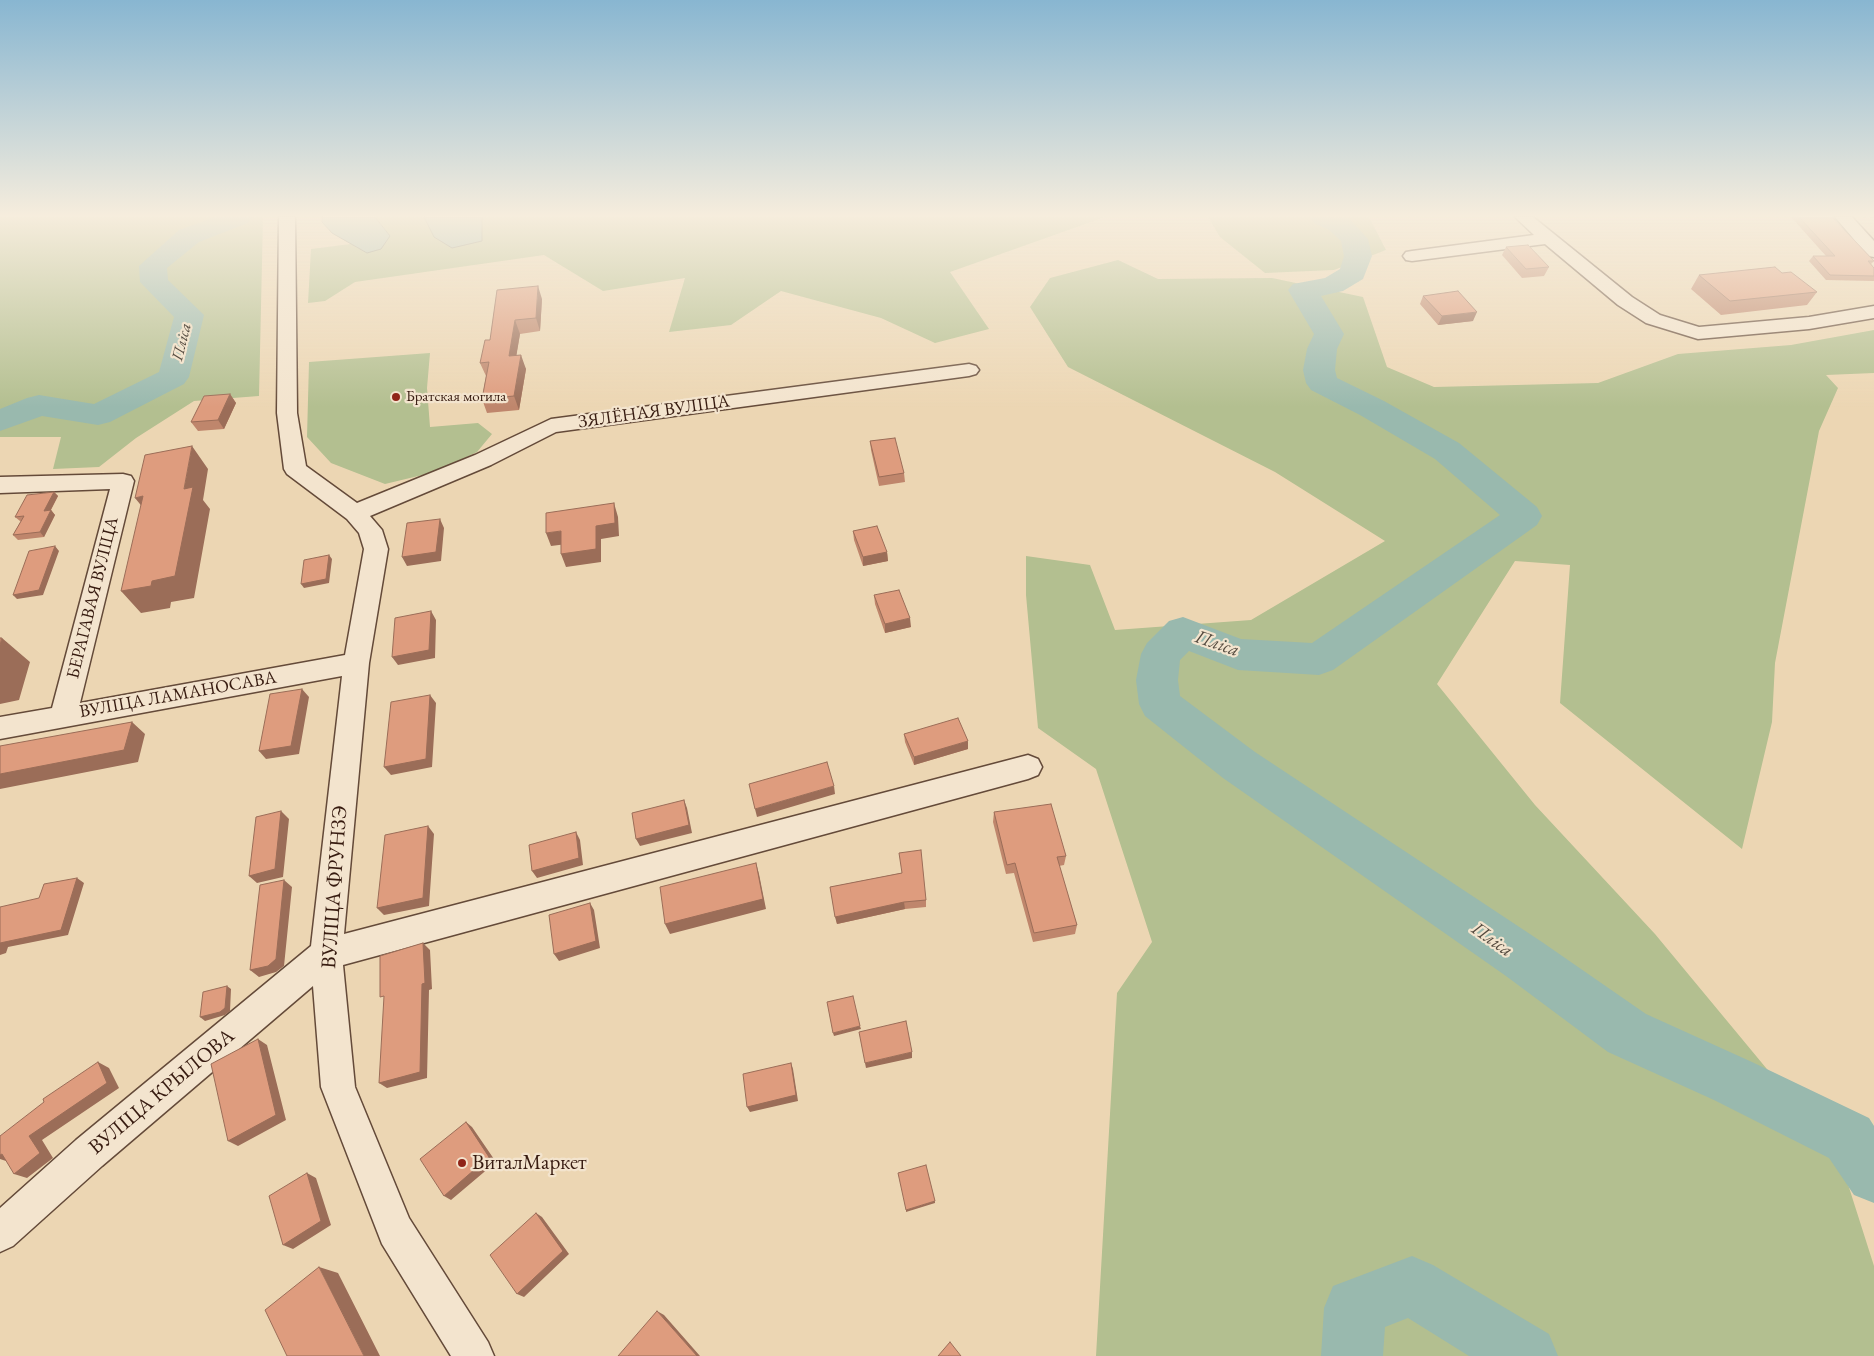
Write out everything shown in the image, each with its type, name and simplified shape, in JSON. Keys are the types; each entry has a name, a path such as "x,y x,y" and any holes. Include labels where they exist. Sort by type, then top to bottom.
{"street":[{"name":"ВУЛІЦА ФРУНЗЭ","path":"287,280 287,413 295,468 355,513 370,530 376,549 356,663 326,954 338,1087 395,1231 474,1356"},
{"path":"1601,280 1626,301 1653,319 1698,333 1808,323 1874,312"},
{"name":"ЗЯЛЁНАЯ ВУЛІЦА","path":"355,513 483,460 551,426 969,370"},
{"name":"БЕРАГАВАЯ ВУЛІЦА","path":"0,485 123,481 63,716"},
{"name":"ВУЛІЦА ЛАМАНОСАВА","path":"0,728 356,663"},
{"path":"326,954 1028,767"},
{"name":"ВУЛІЦА КРЫЛОВА","path":"0,1233 89,1153 326,954"}],"green space":[{"path":"0,280 262,280 259,396 194,401 136,438 99,467 53,469 61,437 0,437"},
{"path":"309,280 367,280 355,282 325,301 308,303"},
{"path":"585,280 671,280 603,291"},
{"path":"684,280 956,280 989,329 935,343 881,318 781,291 731,325 669,332"},
{"path":"1048,280 1283,280 1363,297 1387,367 1434,387 1598,383 1678,354 1791,345 1874,330 1874,373 1826,375 1838,388 1819,431 1775,663 1772,722 1742,849 1560,703 1570,565 1515,561 1437,684 1535,805 1655,934 1839,1156 1874,1266 1874,1356 1096,1356 1117,993 1152,942 1096,769 1038,728 1026,595 1026,556 1090,565 1115,630 1251,620 1385,541 1275,472 1068,367 1030,307"},
{"path":"430,353 427,388 430,427 478,423 492,434 477,452 435,472 385,484 331,463 307,437 309,362"}],"building":[{"path":"1705,280 1802,280 1817,292 1730,301"},
{"path":"538,286 536,318 515,320 509,356 521,355 514,396 482,399 489,362 480,363 485,340 490,340 497,290"},
{"path":"1458,291 1477,312 1442,316 1423,296"},
{"path":"230,394 218,420 191,422 204,396"},
{"path":"895,438 904,473 879,477 870,441"},
{"path":"192,446 184,489 193,487 175,576 152,581 151,586 121,591 143,496 135,498 145,455"},
{"path":"54,492 44,511 51,510 40,532 13,535 24,516 15,517 27,495"},
{"path":"614,503 615,523 596,526 596,549 561,554 561,531 546,533 546,513"},
{"path":"440,519 436,552 402,557 407,523"},
{"path":"877,526 887,552 863,557 853,531"},
{"path":"55,546 39,590 13,595 29,551"},
{"path":"329,555 326,579 301,584 304,560"},
{"path":"899,590 910,618 885,624 874,595"},
{"path":"431,611 429,650 392,657 395,618"},
{"path":"302,689 291,746 259,751 270,694"},
{"path":"430,695 426,759 384,767 391,702"},
{"path":"958,718 968,741 914,757 904,734"},
{"path":"132,722 124,750 0,774 0,746"},
{"path":"827,762 834,786 755,809 749,784"},
{"path":"684,800 689,825 636,839 632,813"},
{"path":"1051,804 1066,856 1057,857 1077,925 1034,933 1015,863 1007,865 994,812"},
{"path":"281,811 275,869 249,876 256,817"},
{"path":"428,826 423,898 377,908 385,835"},
{"path":"576,832 579,858 532,871 529,845"},
{"path":"921,850 926,900 904,902 835,917 830,887 902,873 899,853"},
{"path":"756,863 763,899 665,924 660,887"},
{"path":"77,878 61,930 0,943 0,907 39,898 44,884"},
{"path":"284,880 276,959 268,966 250,970 260,885"},
{"path":"590,903 596,941 554,954 549,915"},
{"path":"423,943 425,983 422,984 420,1072 379,1083 384,996 380,997 380,956"},
{"path":"227,986 225,1008 220,1012 200,1017 203,992"},
{"path":"853,996 860,1026 833,1033 827,1002"},
{"path":"906,1021 912,1052 865,1063 859,1032"},
{"path":"258,1039 276,1115 228,1141 211,1064"},
{"path":"98,1062 107,1083 29,1136 40,1153 14,1174 2,1154 0,1155 0,1136 44,1102 43,1099"},
{"path":"791,1063 796,1095 747,1107 743,1074"},
{"name":"ВиталМаркет","path":"466,1122 489,1157 444,1196 420,1159"},
{"path":"926,1165 935,1201 906,1210 898,1173"},
{"path":"307,1173 321,1221 283,1245 269,1196"},
{"path":"536,1213 563,1251 517,1294 490,1255"},
{"path":"319,1267 364,1356 287,1356 265,1310"},
{"path":"657,1311 697,1356 618,1356"},
{"path":"950,1342 961,1356 938,1356"}],"waterway":[{"name":"Пліса","path":"0,421 39,405 98,415 173,377 189,315 154,280"},
{"name":"Пліса","path":"1341,280 1333,285 1303,290 1329,334 1322,349 1319,370 1322,383 1372,408 1447,451 1524,516 1319,659 1238,654 1183,632 1161,654 1157,680 1160,704 1239,765 1524,959 1627,1033 1733,1081 1849,1138 1874,1175"},
{"name":"Пліса","path":"1352,1356 1355,1308 1412,1286 1527,1356"}],"place":[{"name":"Братская могила","path":"396,397"},
{"name":"ВиталМаркет","path":"462,1163"}]}
